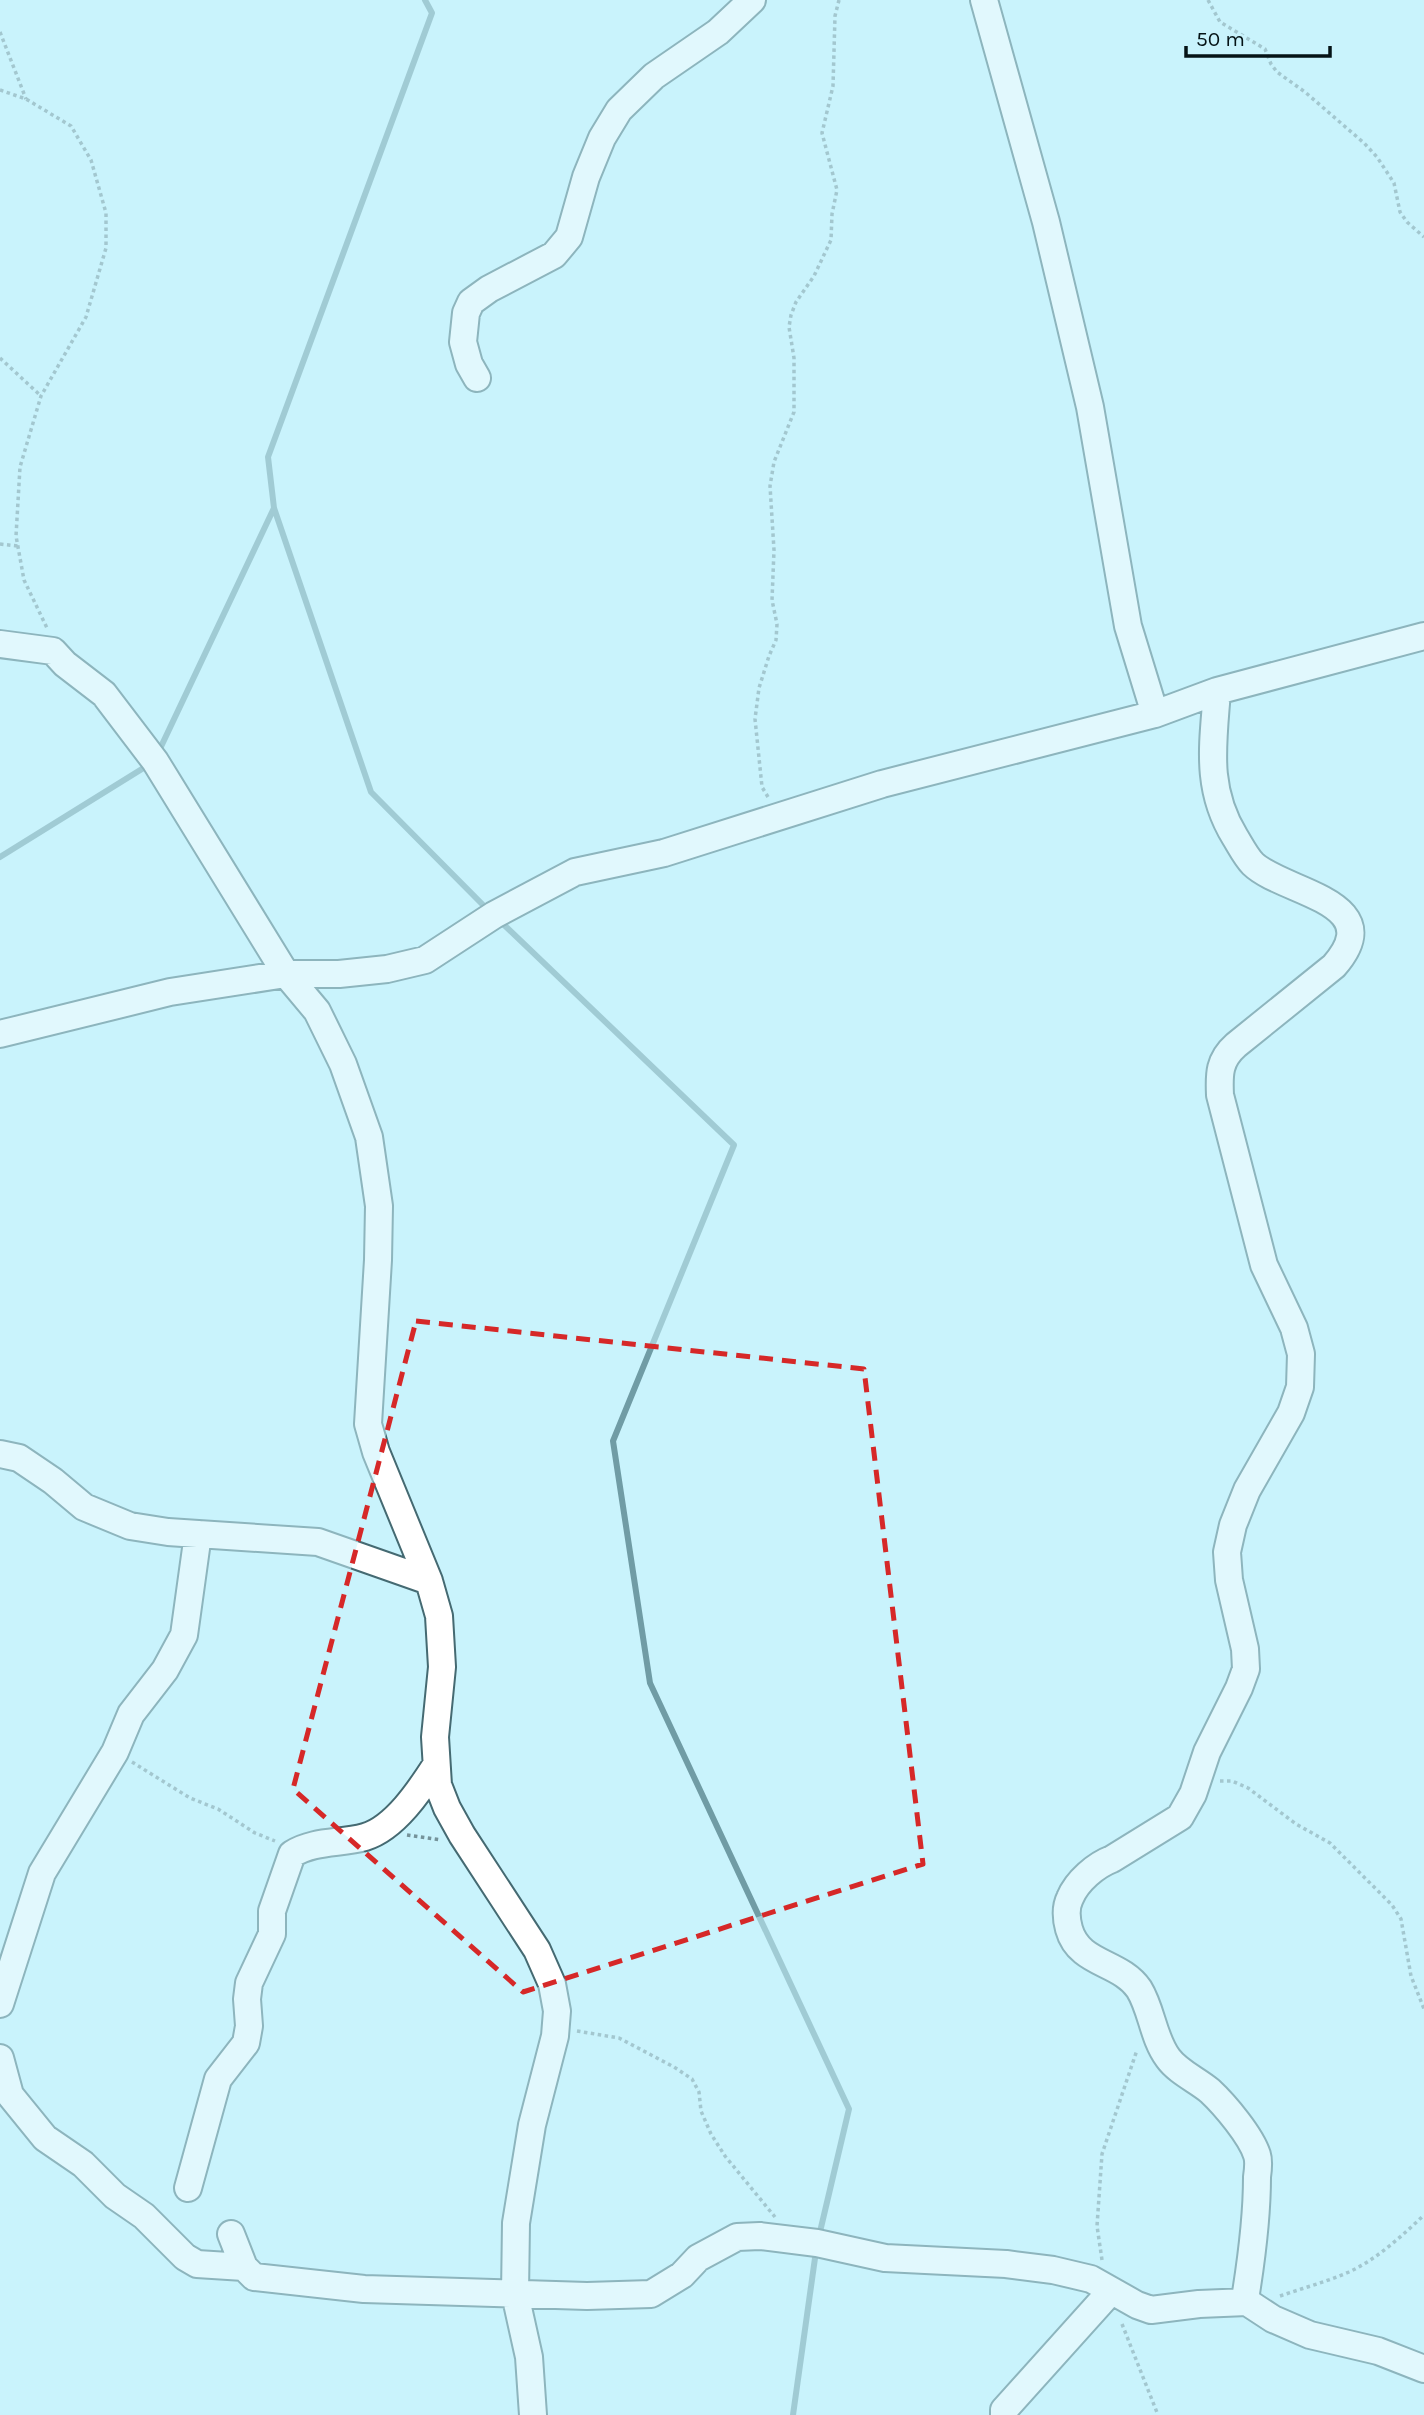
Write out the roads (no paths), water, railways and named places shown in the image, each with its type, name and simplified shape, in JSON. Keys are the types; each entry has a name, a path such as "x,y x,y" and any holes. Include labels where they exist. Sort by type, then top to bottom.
{"street":[{"path":"477,378 469,364 463,342 466,313 471,302 489,289 554,255 569,237 586,177 602,138 619,110 654,76 718,32 752,0"},
{"path":"984,0 1046,222 1090,407 1128,626 1155,714"},
{"path":"0,1034 170,992 286,974 339,974 387,969 425,960 494,915 575,872 664,853 882,785 1155,714 1217,691 1424,636"},
{"path":"0,644 53,651 65,664 104,694 155,761 286,974 317,1011 343,1064 369,1137 379,1206 368,1424 376,1452 429,1581 439,1616 442,1641 435,1737 438,1785 464,1839 537,1951 552,1984 557,2011 556,2027 532,2125 516,2223 515,2294 529,2357 533,2415"},
{"path":"1217,691 1212,771 1214,792 1234,836 1253,863 1266,873 1331,902 1342,913 1349,927 1349,943 1343,957 1225,1055 1219,1072 1220,1095 1264,1265 1294,1328 1301,1354 1300,1387 1291,1413 1259,1467 1233,1525 1227,1552 1229,1580 1245,1649 1246,1669 1240,1688 1207,1752 1193,1794 1180,1817 1101,1864 1071,1894 1066,1908 1067,1924 1077,1946 1097,1962 1121,1972 1139,1990 1161,2048 1169,2060 1211,2092 1240,2127 1258,2156 1257,2200 1246,2294 1249,2304"},
{"path":"0,1454 19,1458 53,1481 84,1507 130,1527 318,1542 429,1581"},
{"path":"0,2004 41,1873 115,1752 131,1714 165,1670 184,1635 198,1534"},
{"path":"188,2188 218,2079 246,2043 249,2026 249,1983 272,1934 272,1911 292,1854 308,1846 365,1837 380,1830 399,1814 422,1788 436,1765"},
{"path":"0,2058 10,2095 45,2138 83,2164 115,2196 144,2216 185,2257 197,2263 244,2267"},
{"path":"231,2234 244,2267 254,2277 364,2289 587,2295 651,2294 682,2275 698,2258 737,2237 761,2235 817,2243 885,2258 1006,2264 1053,2270 1091,2279 1151,2310 1199,2304 1249,2304 1273,2319 1310,2335 1378,2351 1424,2370"},
{"path":"1004,2415 1004,2410 1111,2291"}],"waterway":[{"path":"425,0 432,13 268,457 274,508 371,792 489,911"},
{"path":"158,753 274,508"},
{"path":"0,857 150,764"},
{"path":"500,921 734,1145 613,1441 650,1683 849,2109 819,2236"},
{"path":"793,2415 816,2251"}]}
